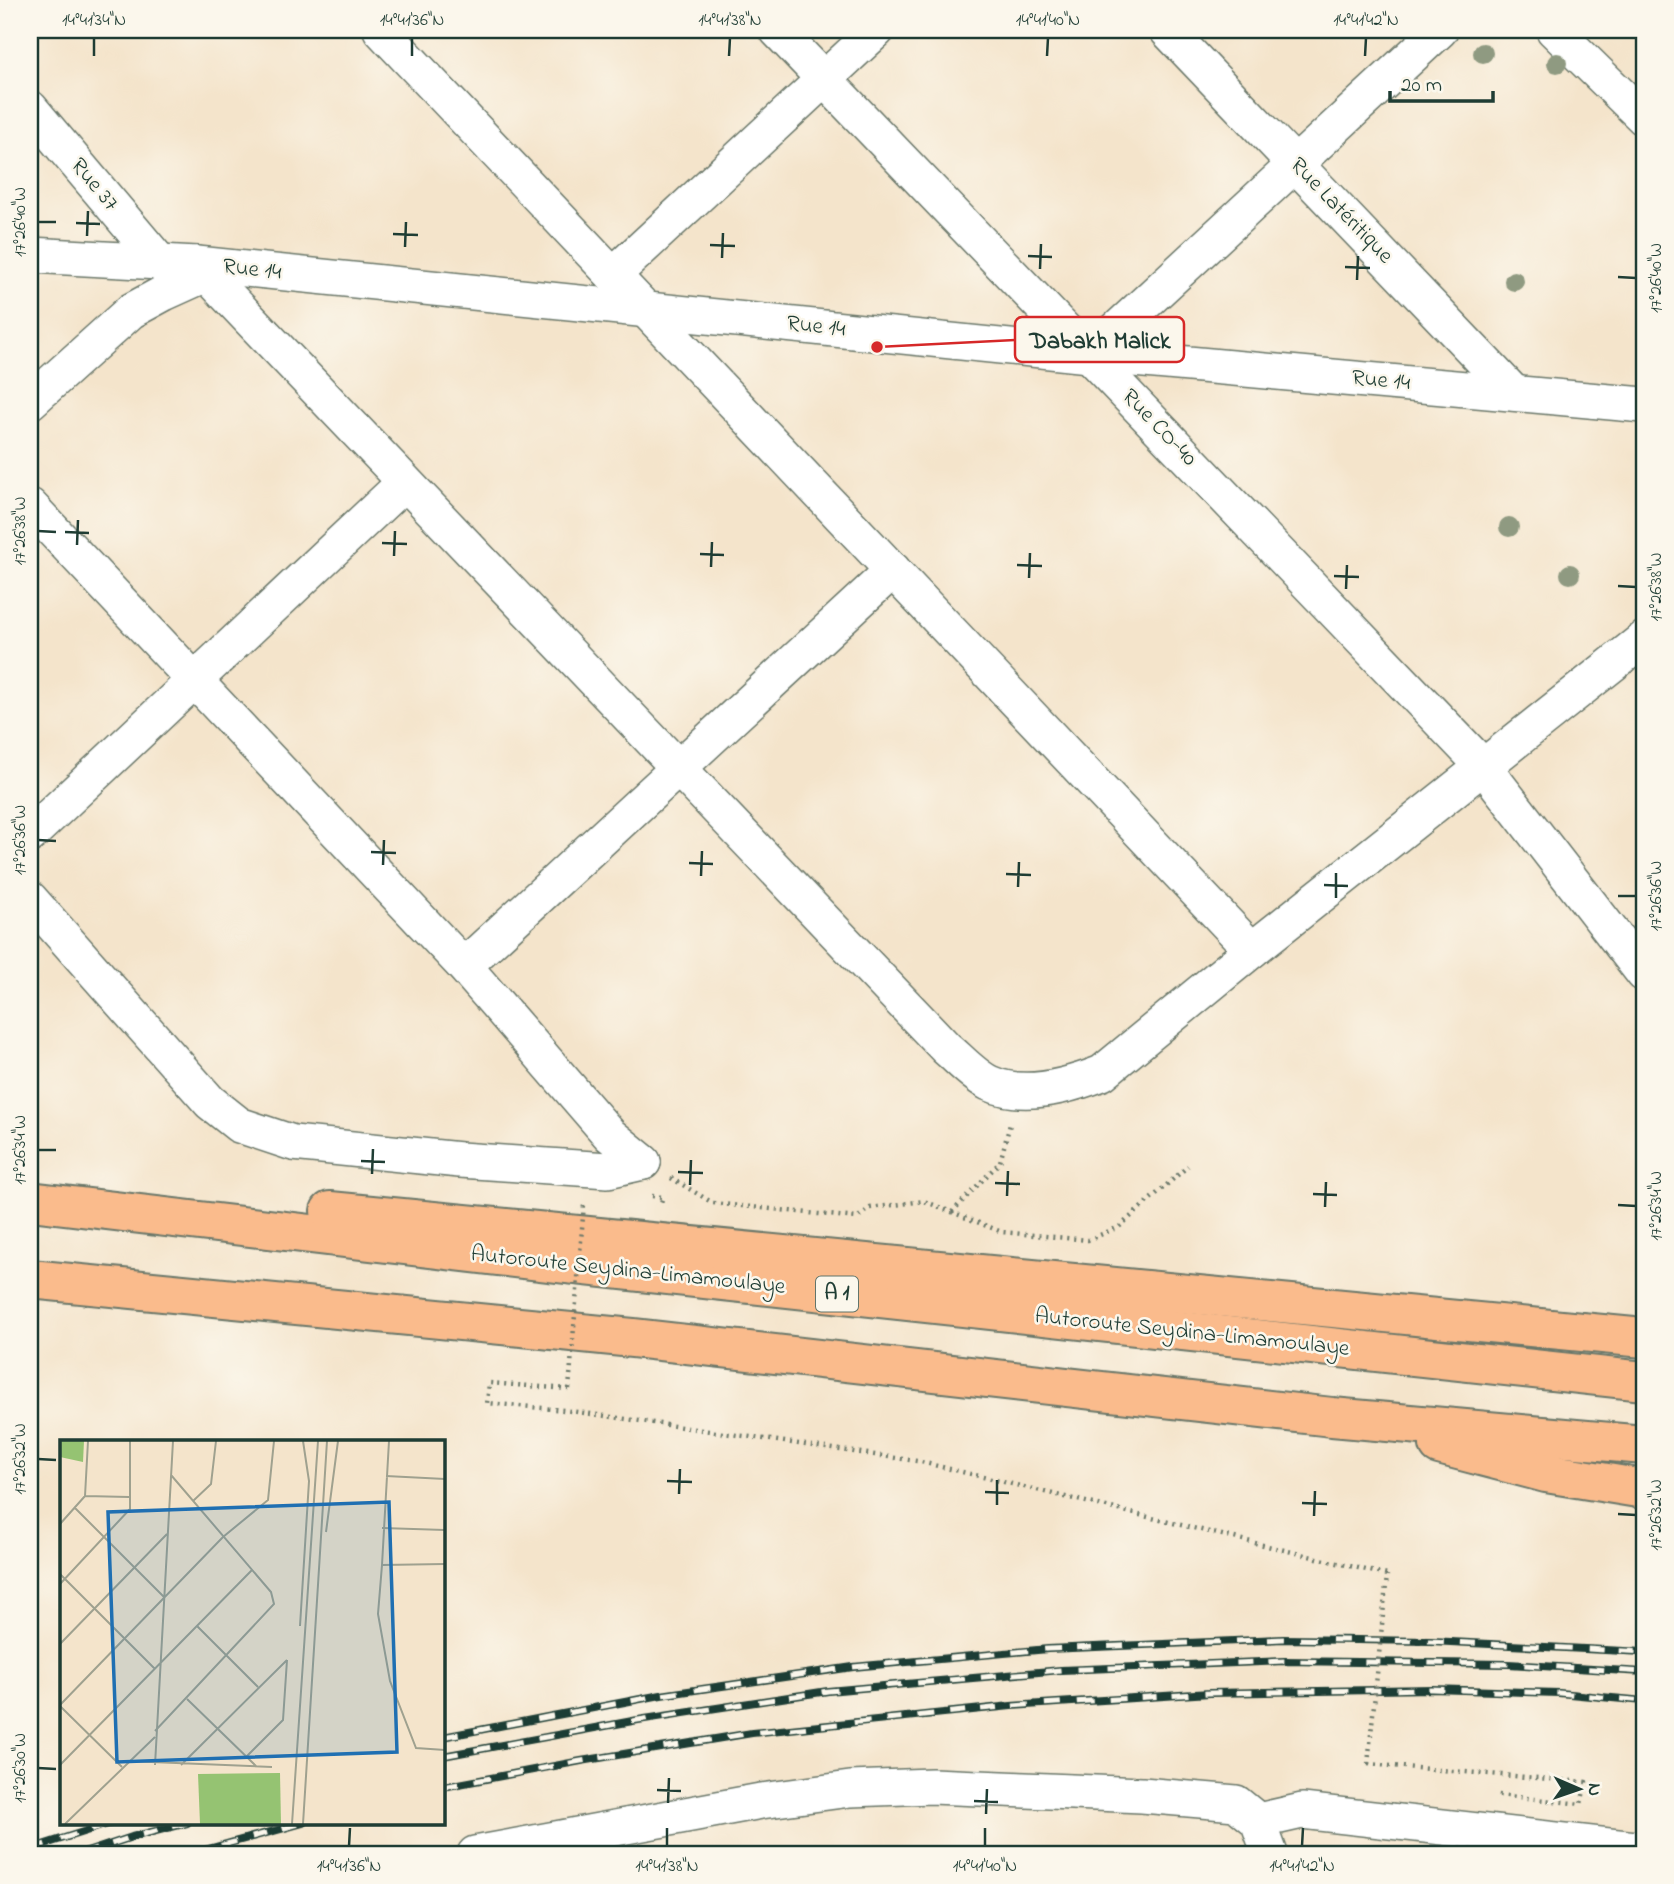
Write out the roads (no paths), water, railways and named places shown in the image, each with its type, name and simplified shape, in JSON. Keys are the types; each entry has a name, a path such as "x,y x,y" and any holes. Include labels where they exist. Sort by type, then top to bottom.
{"highway":[{"path":"30,1184 937,1268 1644,1338"},
{"name":"Autoroute Seydina-Limamoulaye","path":"30,1201 579,1266 1644,1381"},
{"path":"30,1279 646,1339 1332,1417 1644,1445"},
{"path":"1332,1417 1546,1473 1644,1489"}],"street":[{"path":"382,30 1252,950"},
{"name":"Rue CO-40","path":"777,30 1483,766 1644,974"},
{"path":"613,275 877,30"},
{"name":"Rue Latéritique","path":"1167,30 1514,393"},
{"path":"1089,355 1440,30"},
{"path":"1553,30 1644,118"},
{"name":"Rue 37","path":"30,108 159,261"},
{"name":"Rue 14","path":"30,255 159,261 202,269 646,309 1089,355 1644,405"},
{"path":"30,402 131,311 202,269 946,1048 989,1083 1019,1090 1051,1088 1079,1082 1102,1073 1252,950 1644,639"},
{"path":"30,835 404,482"},
{"path":"30,506 464,966 610,1135 643,1162 608,1170 460,1160 293,1143 239,1125 210,1102 30,899"},
{"path":"464,966 893,570"},
{"path":"475,1854 761,1801 850,1789 932,1786 1129,1794 1236,1803 1258,1821 1270,1854"},
{"path":"1258,1821 1303,1811 1502,1844 1644,1850"}],"railway":[{"path":"444,1737 661,1695 853,1667 1048,1649 1283,1639 1431,1641 1644,1652"},
{"path":"444,1756 638,1720 828,1691 1061,1670 1284,1661 1508,1664 1644,1672"},
{"path":"444,1787 752,1733 1011,1706 1210,1693 1432,1689 1559,1693 1644,1701"},
{"path":"30,1849 105,1825"},
{"path":"81,1854 179,1825"},
{"path":"190,1854 296,1825"}],"place":[{"name":"Dabakh Malick","path":"877,347"}]}
